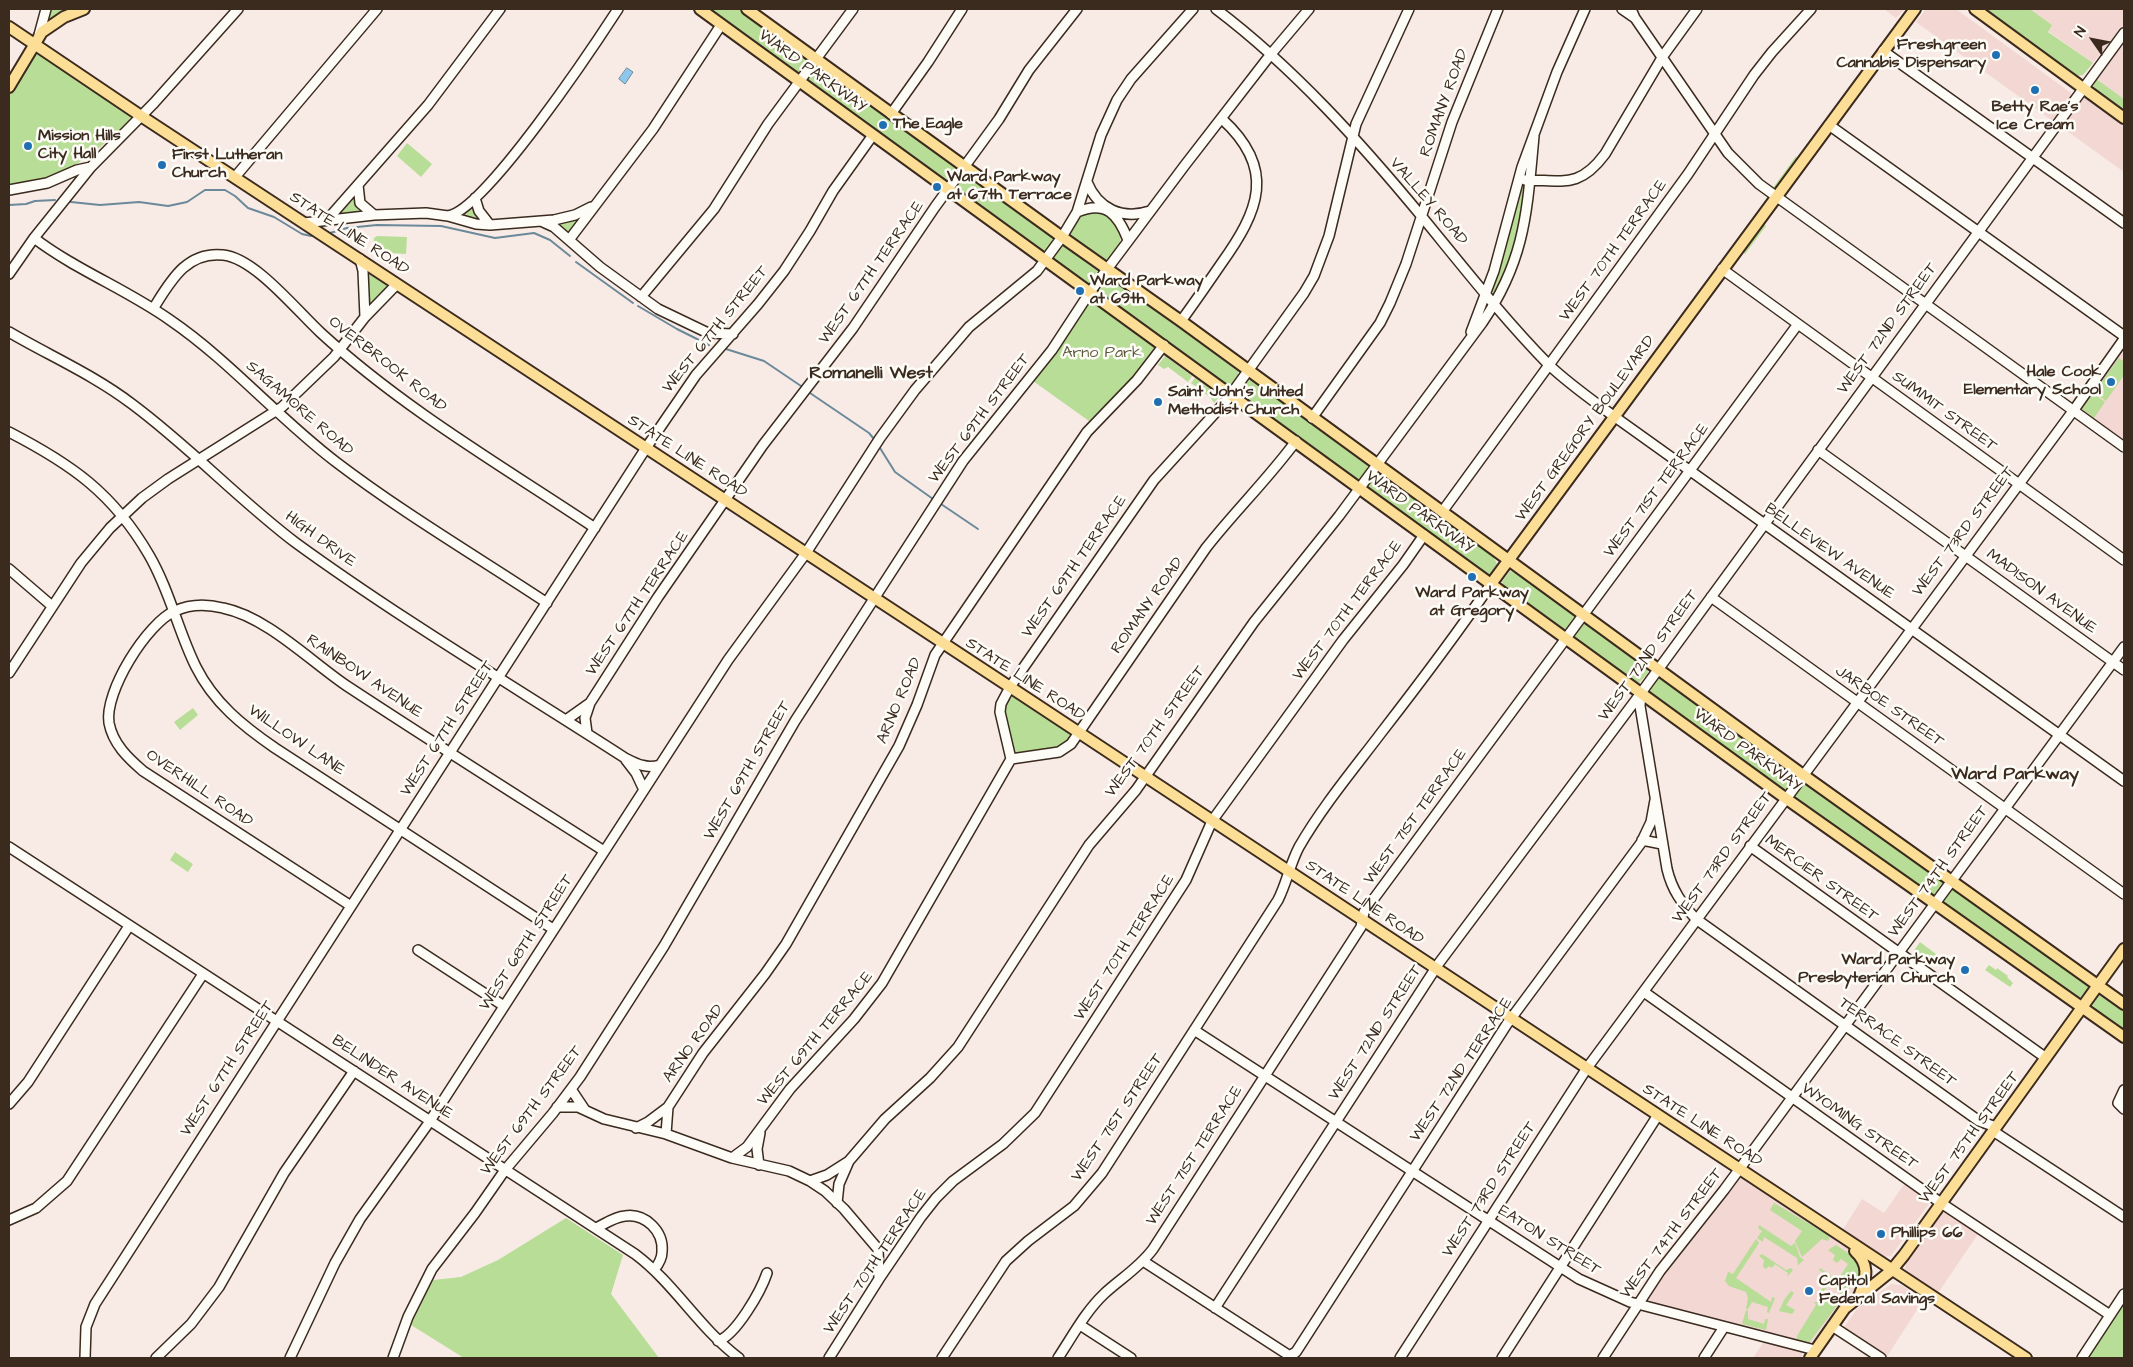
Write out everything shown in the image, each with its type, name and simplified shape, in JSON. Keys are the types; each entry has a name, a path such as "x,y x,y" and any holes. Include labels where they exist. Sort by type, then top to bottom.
{"main road":[{"name":"WARD PARKWAY","path":"700,9 1786,798 2124,1037"},
{"name":"WARD PARKWAY","path":"747,9 1181,321 1804,775 2124,1004"},
{"name":"WEST GREGORY BOULEVARD","path":"1491,584 1915,9"},
{"path":"1975,9 2124,118"},
{"path":"9,87 36,42 49,27 76,10"},
{"name":"STATE LINE ROAD","path":"9,27 36,42 141,116 1740,1168 1850,1244 2026,1358"},
{"name":"WEST 75TH STREET","path":"1812,1354 1845,1308 1891,1270 2124,949"},
{"path":"1850,1244 1861,1256 1866,1267 1866,1281 1860,1296"}],"street":[{"path":"36,42 46,9"},
{"path":"9,274 34,238 90,167 141,116 238,9"},
{"path":"235,177 377,9"},
{"path":"327,220 428,105 500,9"},
{"path":"448,216 456,214 475,198 516,151 556,101 618,9"},
{"path":"641,297 714,209 768,124 853,9"},
{"path":"891,114 928,62 962,9"},
{"name":"WEST 67TH TERRACE","path":"587,733 585,718 590,703 658,596 763,445 853,328 964,166 999,120 1040,53 1077,9"},
{"name":"WEST 68TH STREET","path":"290,1358 335,1263 360,1219 430,1121 750,627 806,553 880,438 915,390 969,327 992,306 1024,284 1046,260 1077,212 1101,135 1117,100 1131,79 1193,9"},
{"name":"VALLEY ROAD","path":"1216,9 1300,80 1422,216 1486,295 1550,366 1614,417"},
{"name":"WEST 69TH STREET","path":"393,1358 408,1317 432,1268 476,1213 505,1170 571,1089 664,946 795,721 963,461 1048,355 1090,292 1150,211 1271,54 1309,9"},
{"name":"WEST 69TH TERRACE","path":"732,1158 747,1147 790,1089 854,1019 882,983 1011,759 1000,712 1001,704 1010,687 1154,480 1231,394 1304,293 1322,258 1336,214 1352,138 1366,100 1409,9"},
{"name":"ROMANY ROAD","path":"1312,418 1380,323 1406,264 1452,122 1498,9"},
{"name":"WEST 70TH STREET","path":"1467,341 1486,295 1517,181 1557,72 1585,9"},
{"path":"1622,9 1635,18"},
{"path":"1631,9 1635,18 1663,56 1714,133 1728,153 1742,168 1776,196 2124,447"},
{"path":"1517,181 1569,182 1592,170 1605,154 1663,56 1697,9"},
{"name":"WEST 70TH TERRACE","path":"1442,512 1688,174 1714,133 1766,60 1812,9"},
{"path":"569,240 653,129 722,25"},
{"name":"WEST 72ND STREET","path":"1215,1308 1435,969 1641,693 2124,33"},
{"path":"1884,51 2124,222"},
{"path":"1181,321 1241,236 1255,200 1256,177 1250,152 1235,132 1222,119"},
{"path":"1829,125 2124,338"},
{"name":"WEST 67TH STREET","path":"85,1358 86,1327 95,1304 450,752 646,448 696,375 733,334 784,271 834,191 873,135"},
{"name":"WEST 70TH STREET","path":"810,1181 827,1175 849,1161 885,1119 930,1078 958,1047 1089,845 1146,777 1254,622 1334,522 1495,304 1518,252 1525,224 1534,136"},
{"path":"9,190 28,188 90,167"},
{"path":"65,176 73,190"},
{"path":"1087,182 1094,197 1118,219 1128,240"},
{"path":"358,185 360,203 374,215"},
{"path":"475,198 479,211 490,225"},
{"path":"304,223 407,213 448,216 476,224 490,225 543,222 575,215 596,205"},
{"path":"1077,212 1090,208 1128,215 1150,211"},
{"path":"543,222 554,227 600,267 658,309 708,333 733,334"},
{"name":"SAGAMORE ROAD","path":"34,238 73,265 153,309 201,343 321,450 370,487 547,603"},
{"name":"OVERBROOK ROAD","path":"153,309 172,278 184,266 205,256 228,256 250,265 340,350 428,417 595,528"},
{"path":"360,259 364,280 365,318"},
{"name":"SUMMIT STREET","path":"1722,270 2124,560"},
{"path":"9,673 90,551 123,517 155,488 276,411 312,381 365,318 397,284"},
{"name":"WEST 71ST TERRACE","path":"1058,1358 1093,1305 1135,1270 1153,1249 1361,927 1362,920 1370,904 1798,324"},
{"name":"HIGH DRIVE","path":"9,332 66,362 111,389 158,424 295,542 499,678 625,758 639,765 651,767 660,765"},
{"path":"708,333 716,351"},
{"name":"WEST 73RD STREET","path":"1400,1358 1587,1068 1911,628 2074,411 2124,338"},
{"name":"ARNO ROAD","path":"636,1128 648,1122 668,1107 703,1053 765,974 794,930 899,746 917,705 933,660 943,644 1087,432 1137,380 1164,345"},
{"name":"BELLEVIEW AVENUE","path":"1614,417 2124,781"},
{"name":"WILLOW LANE","path":"9,432 72,469 95,486 123,517 157,570 196,668 213,695 227,711 255,734 554,929"},
{"name":"ROMANY ROAD","path":"1011,759 1059,752 1071,744 1206,548 1226,522 1273,472 1296,441"},
{"name":"MADISON AVENUE","path":"1818,450 2124,670"},
{"name":"WEST 70TH TERRACE","path":"829,1358 896,1253 936,1198 953,1181 1003,1144 1035,1113 1186,880 1212,821 1343,640 1424,535"},
{"path":"9,569 52,606"},
{"name":"WEST GREGORY BOULEVARD","path":"1290,872 1298,848 1334,794 1430,670 1491,584"},
{"name":"JARBOE STREET","path":"1711,597 2124,894"},
{"name":"RAINBOW AVENUE","path":"174,611 192,605 224,608 250,618 268,628 345,685 519,799 604,851"},
{"name":"OVERHILL ROAD","path":"174,611 158,622 144,640 113,692 108,716 114,740 125,755 143,772 351,906"},
{"name":"WEST 74TH STREET","path":"1604,1358 1660,1271 1792,1098 2124,646"},
{"name":"TERRACE STREET","path":"1641,693 1640,706 1662,844 1670,882 1685,906 1696,919 1993,1131 2124,1217"},
{"name":"WEST 67TH TERRACE","path":"566,720 590,703"},
{"name":"HIGH DRIVE","path":"625,758 636,773 644,790"},
{"name":"WEST 72ND TERRACE","path":"1291,1357 1512,1019 1642,840 1654,813 1655,800"},
{"path":"1642,840 1662,844"},
{"name":"MERCIER STREET","path":"1750,846 2046,1058"},
{"name":"BELINDER AVENUE","path":"9,847 635,1254 654,1270 718,1341 739,1358"},
{"name":"WEST 71ST STREET","path":"942,1358 1006,1261 1028,1241 1074,1206 1093,1185 1278,900 1290,872"},
{"path":"9,1104 28,1082 129,926"},
{"path":"418,950 504,1006"},
{"path":"9,1220 36,1208 67,1181 203,974"},
{"name":"WYOMING STREET","path":"1644,992 1941,1203 2110,1315"},
{"name":"EATON STREET","path":"1194,1030 1560,1268 1600,1290 1638,1304 1724,1327 1812,1354"},
{"path":"156,1358 191,1324 220,1287 284,1173 354,1071"},
{"path":"571,1089 585,1110"},
{"path":"2124,1090 2118,1099 2120,1106 2124,1109"},
{"path":"557,1107 572,1106 604,1119 666,1134 732,1158 789,1171 810,1181 825,1191 837,1203 878,1250 879,1279"},
{"name":"ARNO ROAD","path":"666,1134 668,1107"},
{"path":"1502,1358 1658,1115"},
{"name":"WEST 69TH TERRACE","path":"759,1165 757,1149 760,1131"},
{"name":"WEST 70TH STREET","path":"837,1203 839,1184 849,1161"},
{"path":"596,1228 618,1217 627,1215 637,1216 650,1223 660,1239 662,1252 654,1270"},
{"path":"878,1250 896,1253"},
{"path":"1143,1261 1291,1357"},
{"path":"718,1341 725,1338 751,1305 761,1289 767,1272"},
{"path":"2082,1358 2124,1294"},
{"path":"1080,1325 1131,1358"},
{"path":"1832,1326 1881,1358"},
{"path":"1704,1358 1724,1327"}],"shaded area":[{"path":"1884,9 1905,9 1896,18"},
{"path":"1926,9 1956,9 2071,93 2072,97 2054,122 1916,22"},
{"path":"2030,9 2124,9 2124,25 2093,63 2048,31 2052,25"},
{"path":"2124,37 2124,99 2095,78"},
{"path":"2082,98 2085,98 2124,127 2124,172 2060,126"},
{"name":"Hale Cook Elementary School","path":"2124,347 2124,443 2079,411"},
{"path":"1740,1175 1743,1175 1829,1233 1855,1254 1863,1268 1855,1291 1839,1304 1811,1343 1751,1330 1645,1302 1645,1297 1662,1273"},
{"path":"1905,1183 1931,1201 1891,1256 1882,1257 1842,1231 1862,1199 1884,1213"},
{"path":"1942,1212 1951,1214 1978,1234 1938,1293 1905,1269 1906,1264"},
{"path":"1891,1284 1901,1285 1924,1299 1886,1358 1846,1332 1844,1327 1857,1309"},
{"path":"1765,1340 1801,1351 1803,1358 1753,1358"}],"green space":[{"path":"49,9 66,10 50,22 47,19"},
{"path":"707,9 739,9 807,58 809,62 801,74 797,74"},
{"path":"1984,9 2030,9 2052,25 2048,32 2093,63 2083,75 2076,76"},
{"path":"36,54 41,55 127,111 131,116 104,144 76,164 45,178 28,183 9,185 9,94"},
{"path":"815,67 820,68 955,166 957,170 948,182 944,181 808,82 808,78"},
{"path":"2095,78 2124,99 2124,112 2095,91 2092,83"},
{"path":"407,143 432,164 421,177 397,156"},
{"path":"1796,156 1797,160 1776,189 1773,188"},
{"path":"964,174 967,174 1052,236 1053,240 1046,251 1040,250 956,190 956,186"},
{"path":"1521,185 1526,186 1517,247 1495,295 1492,291"},
{"path":"356,196 363,212 341,215 342,210"},
{"path":"472,207 475,209 478,221 462,217"},
{"path":"1091,211 1103,213 1112,218 1121,231 1120,245 1108,261 1105,262 1069,237 1077,221"},
{"path":"581,218 569,234 556,224"},
{"path":"1764,224 1766,226 1745,254 1743,252"},
{"path":"377,236 407,237 406,254 376,252 373,250 374,238"},
{"path":"1063,245 1098,270 1089,284 1054,261 1053,256"},
{"path":"367,269 389,285 370,305 368,304"},
{"path":"1109,278 1113,279 1238,371 1239,376 1232,385 1227,386 1100,294 1099,290"},
{"name":"Arno Park","path":"1090,301 1094,301 1156,346 1157,349 1137,373 1089,421 1033,381 1055,353"},
{"path":"1165,356 1192,376 1188,382 1168,367 1164,369 1158,365"},
{"path":"2119,358 2124,362 2124,375 2106,401 2094,392"},
{"path":"1195,378 1220,396 1214,403 1211,398 1191,383"},
{"path":"1247,380 1251,380 1367,465 1368,470 1361,479 1355,479 1239,395 1239,390"},
{"path":"2093,393 2105,402 2094,418 2082,409"},
{"path":"1378,473 1493,556 1497,564 1491,574 1486,574 1368,488 1367,485 1375,474"},
{"path":"1510,571 1574,615 1575,619 1565,630 1561,628 1503,585 1502,582"},
{"path":"1586,624 1647,668 1648,673 1639,683 1575,639 1574,635 1582,625"},
{"path":"1658,677 1795,775 1788,789 1782,789 1649,692"},
{"path":"1010,695 1014,695 1068,730 1069,737 1066,742 1060,746 1043,751 1020,754 1015,752 1002,712 1004,702"},
{"path":"193,708 198,715 180,730 174,722"},
{"path":"1806,784 1943,880 1944,885 1937,895 1931,895 1797,801 1795,796 1803,785"},
{"path":"175,852 193,864 188,872 170,860"},
{"path":"1951,889 1954,889 2088,984 2089,987 2078,1000 1943,903"},
{"path":"1920,942 1936,954 1930,963 1913,952"},
{"path":"1984,943 2067,1003 2071,1007 1982,945"},
{"path":"1989,965 2008,976 2013,983 2010,987 1985,970"},
{"path":"2101,995 2124,1011 2124,1031 2091,1008 2098,996"},
{"path":"1774,1203 1830,1236 1828,1241 1822,1239 1802,1257 1795,1241 1802,1231 1770,1210"},
{"path":"566,1218 623,1255 611,1294 659,1358 464,1358 411,1325 433,1280 461,1277 498,1260"},
{"path":"1759,1225 1791,1246 1795,1243 1800,1257 1804,1260 1798,1265 1797,1258 1764,1237 1763,1242 1757,1238 1762,1231 1758,1228"},
{"path":"1756,1239 1759,1243 1736,1278 1771,1302 1772,1297 1775,1298 1769,1313 1767,1312 1768,1307 1752,1302 1748,1309 1746,1309 1748,1298 1746,1292 1729,1286 1725,1281 1728,1272 1733,1274"},
{"path":"1836,1245 1857,1259 1861,1272 1842,1296 1834,1286 1848,1264 1841,1259 1837,1263 1833,1260 1835,1255 1828,1250"},
{"path":"1762,1254 1786,1270 1791,1268 1793,1270 1787,1277 1788,1273 1775,1264 1772,1268 1769,1266 1766,1269 1763,1267 1764,1260 1759,1256"},
{"path":"1820,1268 1834,1278 1823,1292 1820,1292 1830,1277 1819,1270"},
{"path":"1791,1291 1794,1293 1786,1305 1795,1310 1792,1314 1779,1311 1784,1300"},
{"path":"1829,1295 1836,1296 1840,1302 1808,1344 1796,1341 1797,1336 1816,1305 1814,1302 1822,1302"},
{"path":"2124,1300 2124,1358 2086,1358"},
{"path":"1746,1310 1748,1311 1748,1319 1764,1324 1765,1319 1768,1319 1766,1330 1742,1324"}],"water":[{"path":"627,68 633,72 625,84 619,79"}],"waterway":[{"path":"71,202 100,205 139,202 168,206 187,202 205,190 225,190 248,208 274,217 302,234 311,236"},
{"path":"9,205 55,200"},
{"path":"330,233 347,228 377,225 441,226 495,238 534,233 550,240 570,256"},
{"path":"576,262 633,303"},
{"path":"638,306 709,345"},
{"path":"726,349 764,361 801,386"},
{"path":"810,393 869,433 874,439"},
{"path":"880,448 895,472 933,499"},
{"path":"941,504 978,529"}],"place":[{"name":"Fresh.green Cannabis Dispensary","path":"1996,55"},
{"name":"Betty Rae's Ice Cream","path":"2035,90"},
{"name":"The Eagle","path":"883,125"},
{"name":"Mission Hills City Hall","path":"28,146"},
{"name":"First Lutheran Church","path":"162,165"},
{"name":"Ward Parkway at 67th Terrace","path":"937,187"},
{"name":"Ward Parkway at 69th","path":"1080,291"},
{"name":"Hale Cook Elementary School","path":"2111,382"},
{"name":"Saint John's United Methodist Church","path":"1158,402"},
{"name":"Ward Parkway at Gregory","path":"1472,577"},
{"name":"Ward Parkway Presbyterian Church","path":"1965,970"},
{"name":"Phillips 66","path":"1881,1234"},
{"name":"Capitol Federal Savings","path":"1809,1291"}],"district":[{"name":"Romanelli West","path":"871,374"},
{"name":"Ward Parkway","path":"2015,775"}]}
